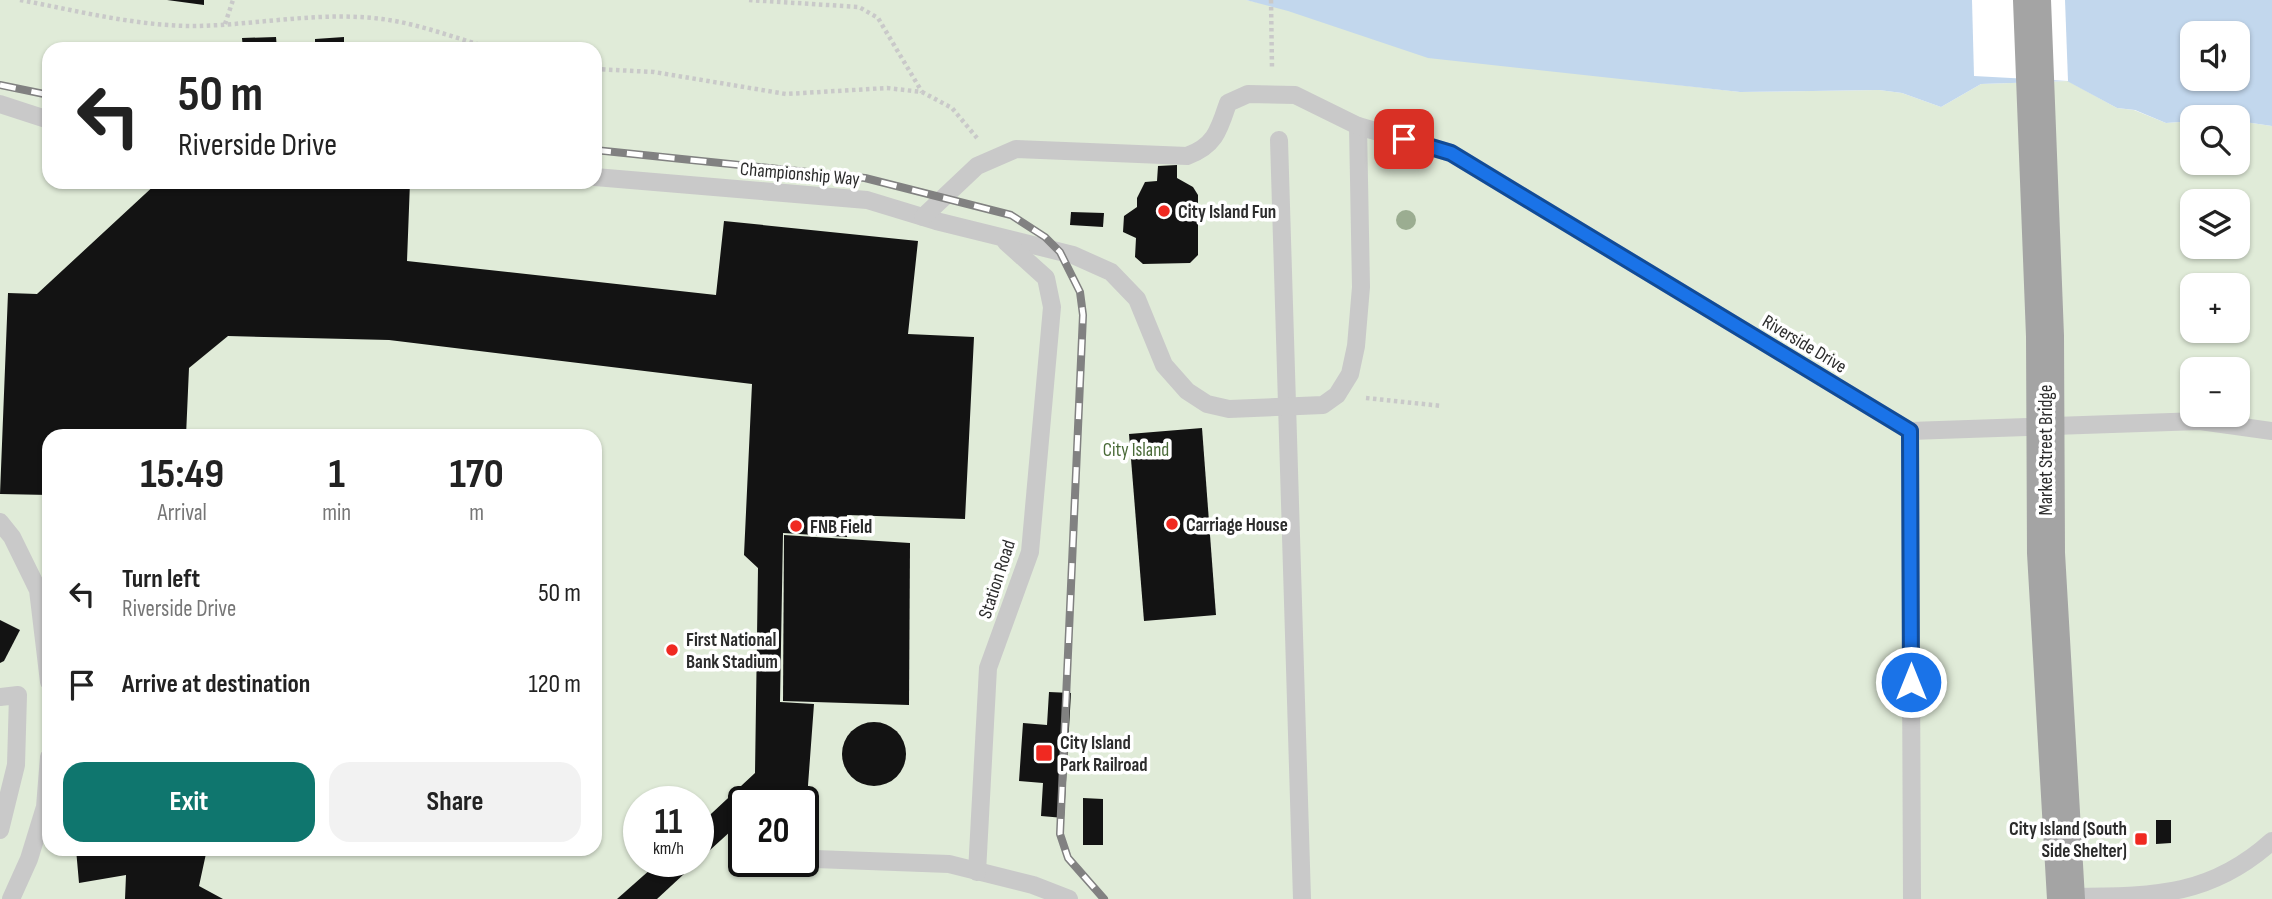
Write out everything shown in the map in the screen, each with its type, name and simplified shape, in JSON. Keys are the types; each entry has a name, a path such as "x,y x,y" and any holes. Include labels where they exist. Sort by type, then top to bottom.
{"main road":[{"name":"Market Street Bridge","path":"2032,0 2045,337 2046,553 2066,898"}],"lane":[{"name":"Riverside Drive","path":"923,217 976,166 1016,149 1187,156 1201,151 1215,140 1227,103 1248,94 1295,95 1358,126 1451,153 1910,431"},
{"path":"0,104 42,118"},
{"path":"1337,395 1350,374 1361,287 1358,126"},
{"path":"1279,140 1302,899"},
{"name":"Championship Way","path":"602,178 867,200 1073,255 1111,272 1137,299 1164,365 1188,391 1207,404 1229,409 1323,405 1337,395"},
{"name":"Station Road","path":"978,872 988,668 1030,552 1052,307 1046,278 1027,258 997,236"},
{"path":"1912,899 1910,431 2200,421 2272,431"},
{"path":"0,522 12,537 38,590 42,623"},
{"path":"0,697 18,695 0,830"},
{"path":"11,899 29,859 42,817"},
{"path":"2066,898 2146,896 2187,890 2223,879 2254,858 2272,841"},
{"path":"819,859 950,864 1033,885 1069,899"}],"path":[{"path":"20,0 137,23 225,24 311,18 380,19 412,24 472,42"},
{"path":"225,24 233,0"},
{"path":"749,0 859,7 878,19 922,92"},
{"path":"1271,0 1273,77"},
{"path":"602,69 654,72 786,94 887,88 922,92 952,108 972,131 989,161"},
{"path":"1337,395 1441,406"}],"green space":[{"name":"City Island","path":"0,0 1246,0 1626,79 1740,92 1879,90 1902,93 1941,107 1981,84 2068,81 2117,108 2134,110 2166,123 2180,122 2180,175 2250,175 2250,123 2272,126 2272,899 0,899"}],"water":[{"path":"1246,0 2272,0 2272,126 2250,123 2250,105 2180,105 2180,122 2166,123 2135,110 2117,108 2067,81 1981,84 1941,107 1902,93 1879,90 1740,92 1428,58 1288,11"}],"pier":[{"path":"1972,0 2065,0 2068,81 1974,76"}],"building":[{"path":"167,0 204,0 204,5"},
{"path":"276,37 276,42 242,42 242,38"},
{"path":"344,37 344,42 315,42 315,39"},
{"name":"City Island Fun","path":"1177,165 1177,178 1193,187 1198,195 1198,255 1190,263 1143,264 1135,257 1136,238 1123,232 1124,216 1137,207 1137,198 1145,182 1157,181 1158,166"},
{"name":"FNB Field","path":"150,189 410,189 407,261 716,295 724,221 918,241 908,334 974,337 965,519 847,515 847,537 783,533 780,702 814,704 808,786 741,786 755,773 758,568 744,555 752,384 389,340 228,336 189,368 186,429 42,429 42,495 0,494 8,293 37,294"},
{"path":"1071,212 1104,213 1103,227 1070,225"},
{"name":"Carriage House","path":"1202,428 1216,615 1144,621 1129,434"},
{"path":"784,535 910,543 909,705 783,701"},
{"path":"0,620 20,630 4,661 0,663"},
{"name":"City Island Park Railroad","path":"1049,692 1071,693 1064,818 1041,816 1043,783 1019,781 1023,723 1047,725"},
{"path":"874,722 892,728 900,736 906,754 900,772 892,780 874,786 856,780 848,772 842,754 848,736 856,728"},
{"name":"FNB Field","path":"728,798 728,834 714,846 714,811"},
{"path":"1083,798 1103,799 1103,845 1083,845"},
{"path":"2156,820 2171,820 2171,843 2156,844"},
{"path":"77,856 205,856 199,886 223,899 125,899 126,875 79,883"},
{"path":"642,877 681,877 657,899 617,899"}],"railway":[{"path":"0,85 42,94"},
{"path":"602,151 865,178 1011,215 1045,237 1060,252 1080,292 1083,315 1060,834 1068,858 1104,899"}],"place":[{"name":"City Island Fun","path":"1164,211"},
{"name":"Carriage House","path":"1172,524"},
{"name":"FNB Field","path":"796,526"},
{"name":"First National Bank Stadium","path":"672,650"},
{"name":"City Island Park Railroad","path":"1044,753"},
{"name":"City Island (South Side Shelter)","path":"2141,839"}],"route":[{"path":"1404,139 1451,153 1910,431 1911,682"}]}
